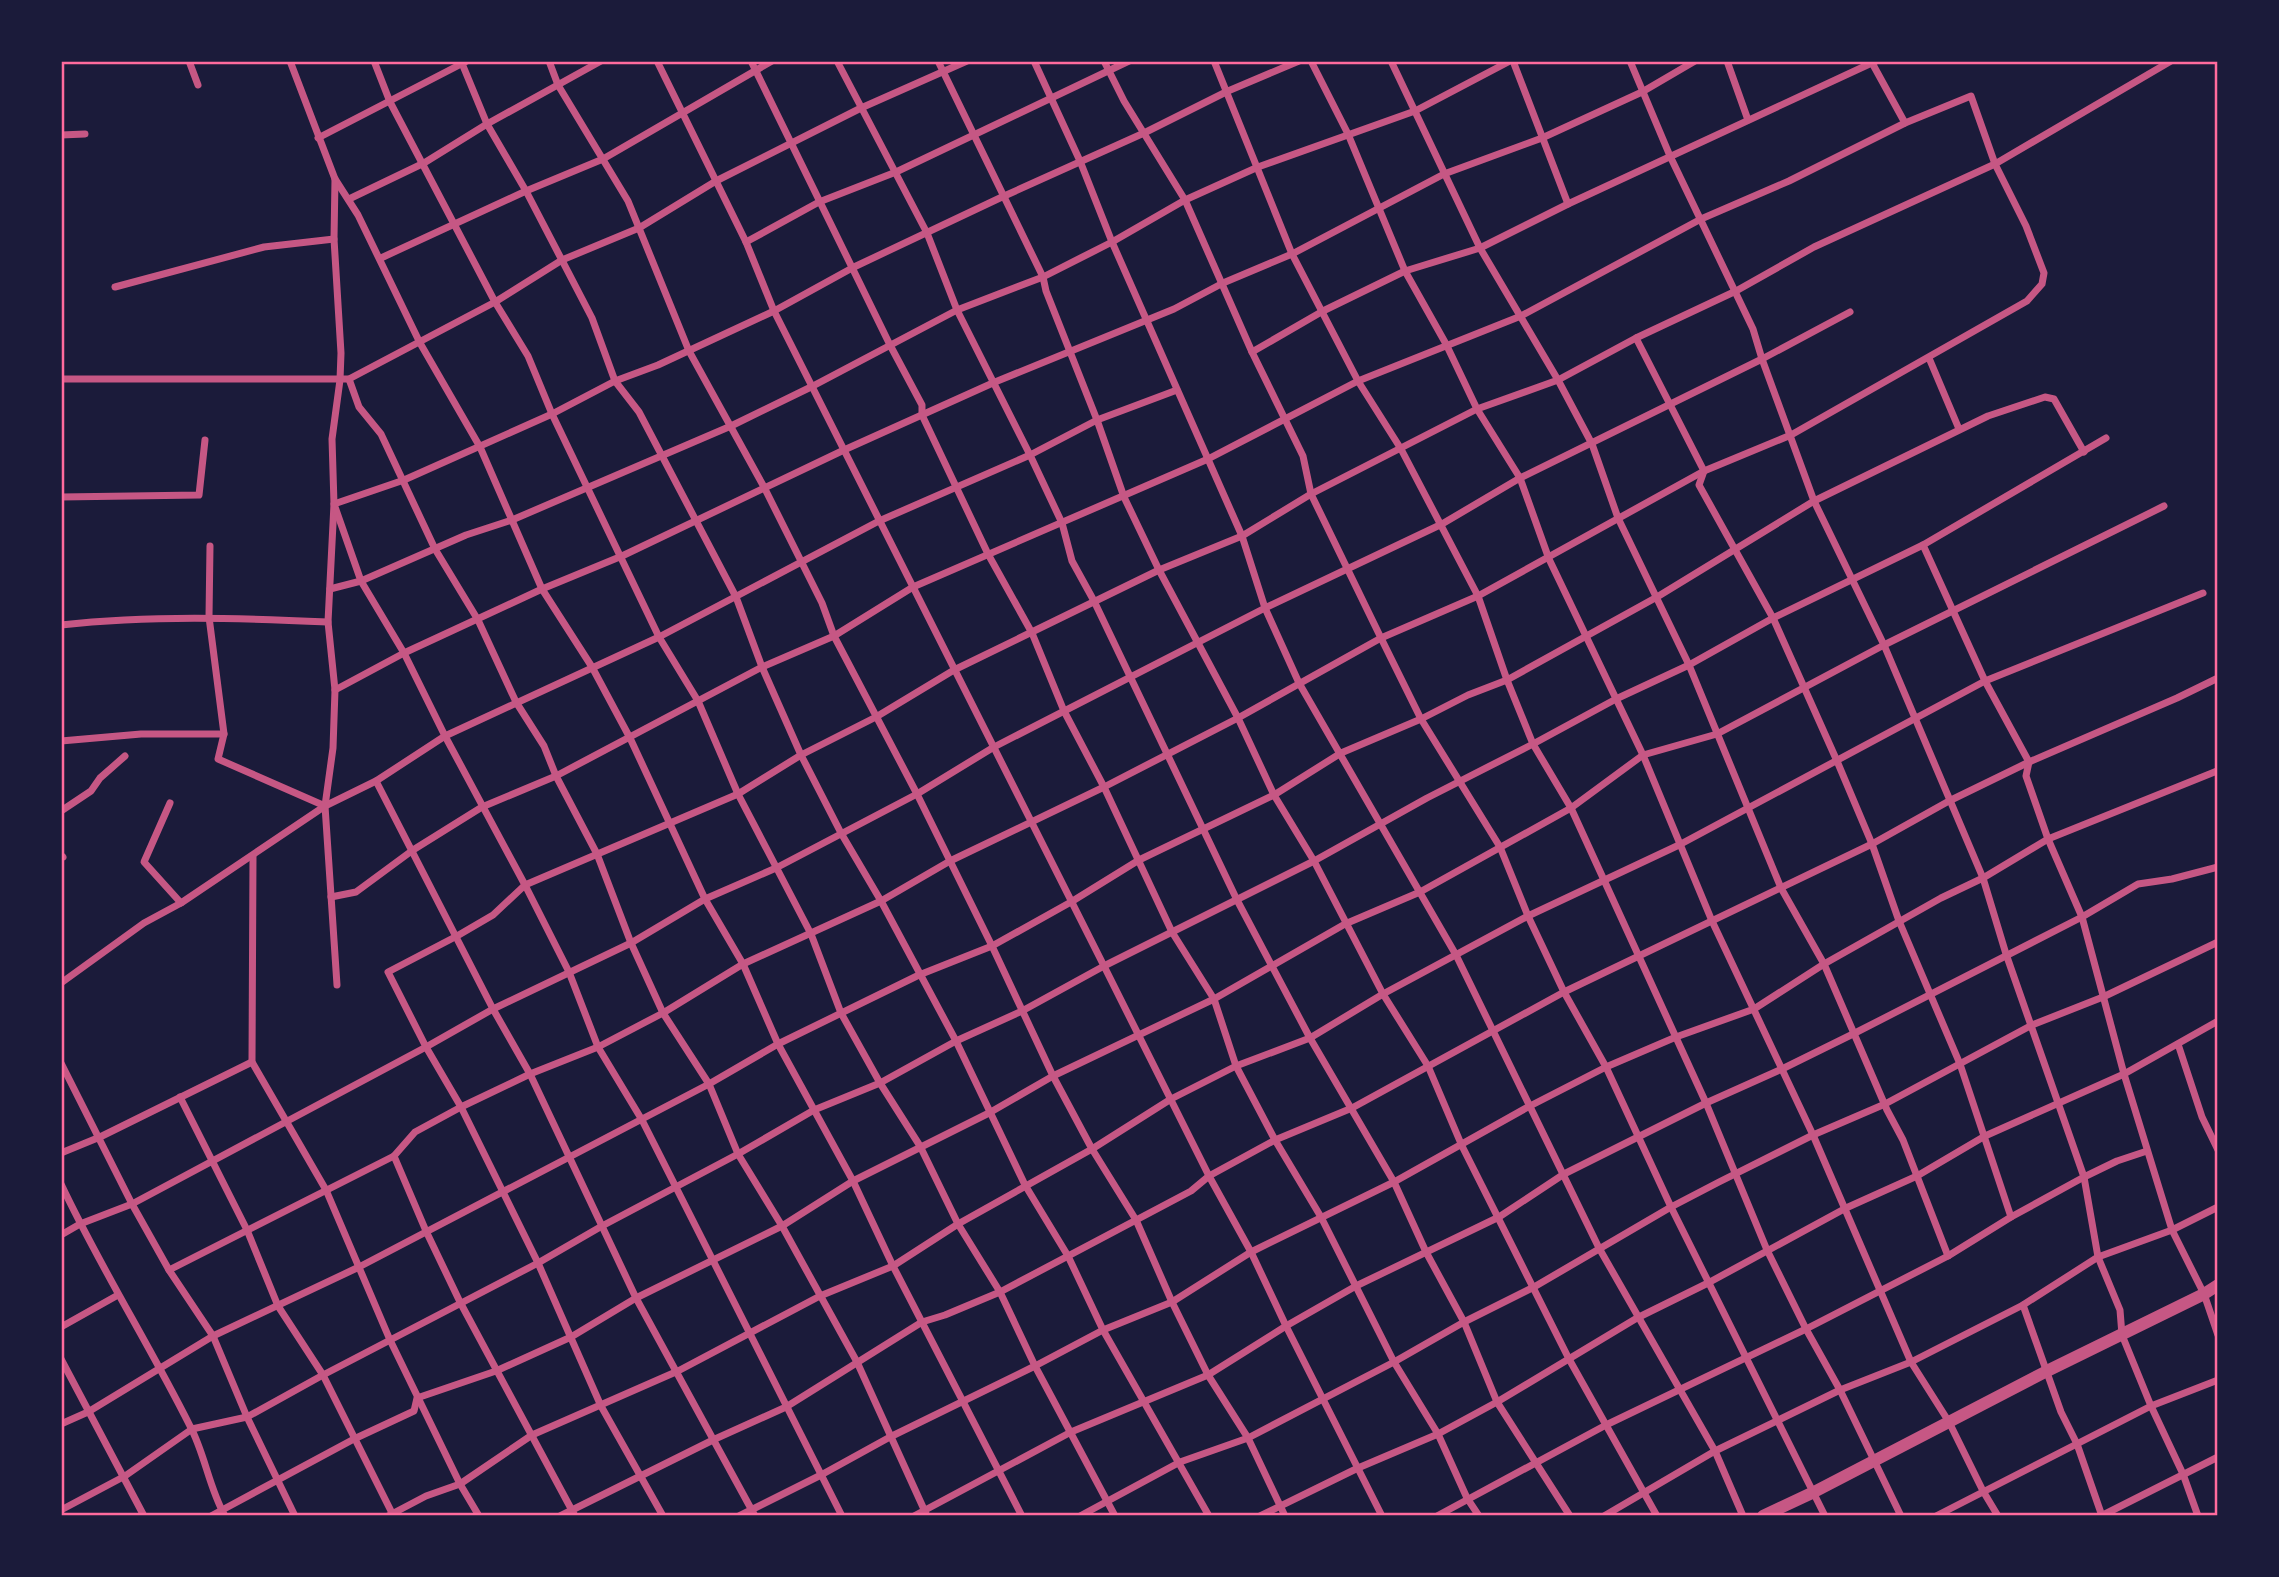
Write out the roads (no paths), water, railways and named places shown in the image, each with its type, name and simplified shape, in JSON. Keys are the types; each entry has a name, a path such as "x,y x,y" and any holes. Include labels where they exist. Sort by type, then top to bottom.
{"street":[{"path":"189,61 198,85"},
{"path":"290,61 335,178 381,258 421,343 480,447 542,589 592,667 630,738 705,899 743,964 778,1044 853,1181 893,1266 1022,1516"},
{"path":"374,61 390,102 454,225 495,302 528,356 552,414 659,637 698,701 738,794 811,934 841,1013 880,1083 920,1146 958,1224 1000,1292 1035,1366 1115,1516"},
{"path":"549,61 558,85 628,201 689,351 764,487 822,603 834,636 917,794 1053,1076 1092,1149 1136,1220 1208,1375 1248,1438 1285,1516"},
{"path":"349,199 424,163 487,124 601,61"},
{"path":"657,61 746,242 774,311 811,387 1137,1036 1251,1252 1382,1516"},
{"path":"751,61 922,405 922,415 988,554 1032,633 1064,711 1104,787 1172,932 1214,999 1236,1066 1275,1140 1321,1216 1394,1362 1438,1434 1467,1498 1479,1516"},
{"path":"381,258 526,191 603,159 772,61"},
{"path":"837,61 927,233 957,310 995,382 1062,523 1072,561 1094,601 1237,900 1310,1038 1394,1182 1426,1252 1465,1322 1497,1402 1570,1516"},
{"path":"937,61 1043,277 1124,497 1159,570 1238,718 1274,795 1314,861 1383,994 1428,1066 1462,1146 1569,1359 1657,1516"},
{"path":"61,379 349,379 495,302 562,260 639,228 716,181 860,108 967,61"},
{"path":"1034,61 1242,536 1265,608 1299,683 1456,955 1599,1248 1715,1451 1743,1516"},
{"path":"1104,61 1185,200 1252,352 1303,456 1311,494 1381,638 1421,719 1500,847 1528,916 1564,992 1606,1067 1708,1283 1825,1516"},
{"path":"746,242 819,202 896,172 1129,61"},
{"path":"1214,61 1292,254 1357,381 1401,449 1478,596 1533,744 1571,808 1706,1103 1766,1250 1840,1390 1901,1516"},
{"path":"334,504 404,480 552,414 615,381 689,351 774,311 854,267 1002,197 1144,133 1228,91 1299,61"},
{"path":"1311,61 1348,134 1405,271 1446,344 1477,409 1520,478 1549,559 1643,755 1712,921 1846,1208 1911,1362 1949,1422 1998,1516"},
{"path":"1391,61 1480,248 1558,380 1592,444 1618,518 1689,664 1781,888 1824,964 1917,1176 1948,1256"},
{"path":"330,589 361,581 466,535 512,520 732,426 957,310 1043,277 1112,242 1185,200 1258,167 1415,111 1511,61 1568,204"},
{"path":"1630,61 1670,156 1753,329 1814,501 1884,645 1983,878 2006,954 2084,1177 2098,1257 2120,1310 2122,1335 2198,1516"},
{"path":"335,690 404,653 542,589 622,556 844,450 995,382 1174,309 1292,254 1444,174 1542,138 1642,92 1695,61"},
{"path":"1727,61 1748,120"},
{"path":"663,1516 601,1406 538,1263 461,1107 426,1047 388,972 493,915 525,885 738,794 801,755 876,717 954,670 1159,570 1242,536 1311,494 1477,409 1558,380 1636,338 1736,291 1814,247 1995,164 2171,61"},
{"path":"318,138 463,62 487,124 526,191 592,318 615,381 639,412 736,597 762,667 801,755 956,1041 1025,1185 1068,1256 1103,1330 1209,1516"},
{"path":"1252,352 1323,311 1405,271 1480,248 1568,204 1873,62 1905,123"},
{"path":"169,1270 394,1156 415,1132 461,1107 530,1074 598,1047 663,1013 743,964 881,901 950,861 1104,787 1238,718 1381,638 1478,596 1704,471 1791,435 2027,301 2042,284 2045,273 2026,226 1995,164 1971,96 1905,123 1788,181 1701,219 1521,316 1357,381 1208,458 1124,497 913,587 834,636 762,667 556,776 482,807 413,850 356,892 331,897"},
{"path":"61,135 85,134"},
{"path":"335,178 334,239 341,353 332,439 334,504 328,622 335,690 333,748 325,806 337,985"},
{"path":"115,287 264,247 334,239"},
{"path":"61,1235 80,1224 132,1203 493,1009 631,943 705,899 776,868 917,794 993,747 1265,608 1442,524 1520,478 1762,359 1850,312"},
{"path":"1636,338 1704,471 1699,485 1773,618 1837,761 1872,844 1899,921 1960,1064 2011,1217"},
{"path":"1929,358 1959,429"},
{"path":"349,379 359,407 381,434 435,549 478,620 516,702 544,746 556,776 597,854 631,943 663,1013 709,1084 738,1154 782,1226 857,1362 925,1513"},
{"path":"61,983 144,923 181,903 325,806 376,780 445,737 659,637 879,521 1030,455 1097,420 1177,390"},
{"path":"61,1424 88,1412 213,1336 359,1267 709,1084 778,1044 919,975 992,946 1139,860 1274,795 1341,753 1507,680 1657,597 1814,501 1959,429 2003,410 2045,397 2054,399 2084,452"},
{"path":"61,1510 125,1476 192,1429 247,1417 538,1263 814,1110 880,1083 956,1041 1022,1011 1104,966 1314,861 1616,699 1923,545 2106,438"},
{"path":"61,496 199,495 205,440"},
{"path":"334,504 361,581 404,653 445,737 525,885 569,972 598,1047 642,1119 842,1516"},
{"path":"417,1398 496,1371 571,1337 636,1297 782,1226 853,1181 989,1113 1053,1076 1214,999 1345,924 1420,892 1571,808 1643,755 1717,734 1884,645 2164,506"},
{"path":"1923,545 1985,681 2029,762 2026,776 2048,839 2082,917 2124,1074 2172,1230 2204,1294 2218,1335"},
{"path":"211,546 209,617 224,734 218,759 325,806"},
{"path":"180,1097 247,1230 278,1306 323,1375 391,1515 426,1496 460,1483 532,1435 678,1371 820,1296 893,1266 958,1224 1092,1149 1171,1099 1236,1066 1310,1038 1383,994 1528,916 1679,845 1985,681 2203,593"},
{"path":"61,625 101,620 209,617 328,622"},
{"path":"560,1516 786,1407 922,1322 1000,1292 1191,1191 1209,1176 1275,1140 1352,1108 1564,992 1872,844 1949,801 2029,762 2218,678"},
{"path":"61,741 141,734 224,734"},
{"path":"61,811 92,791 100,778 125,756"},
{"path":"739,1516 754,1512 890,1437 1103,1330 1172,1302 1251,1252 1394,1182 1606,1067 1676,1037 1754,1009 1824,964 1941,898 1983,878 2048,839 2217,771"},
{"path":"376,780 493,1009 530,1074 636,1297 754,1512"},
{"path":"170,803 144,862 181,903"},
{"path":"253,856 252,1062 326,1190 417,1398 479,1516"},
{"path":"914,1516 925,1513 997,1470 1071,1432 1208,1375 1356,1286 1499,1217 1564,1174 1853,1034 2082,917 2138,884 2172,879 2218,867"},
{"path":"1080,1516 1180,1462 1248,1438 1394,1362 1534,1287 1671,1207 1734,1174 1813,1135 1885,1104 2032,1024 2103,997 2218,942"},
{"path":"1260,1516 1358,1468 1438,1434 1637,1318 1846,1208 1917,1176 1985,1136 2124,1074 2218,1021"},
{"path":"2178,1044 2202,1117 2218,1150"},
{"path":"61,1153 100,1137 252,1062"},
{"path":"61,1063 169,1270 213,1336 275,1479 295,1516"},
{"path":"1437,1516 1606,1425 1806,1329 1948,1256 2084,1177 2117,1161 2147,1151"},
{"path":"394,1156 460,1303 573,1512"},
{"path":"61,1184 80,1224 192,1429 223,1512"},
{"path":"1604,1516 1715,1451 1840,1390 1911,1362 2023,1305 2098,1257 2172,1230 2218,1206"},
{"path":"1763,1516 2218,1285"},
{"path":"61,1327 118,1295"},
{"path":"2023,1305 2061,1412 2077,1444 2101,1516 2218,1457"},
{"path":"61,1359 144,1516"},
{"path":"1937,1516 2151,1406 2218,1380"},
{"path":"211,1516 223,1512 275,1479 414,1411 417,1398"}]}
